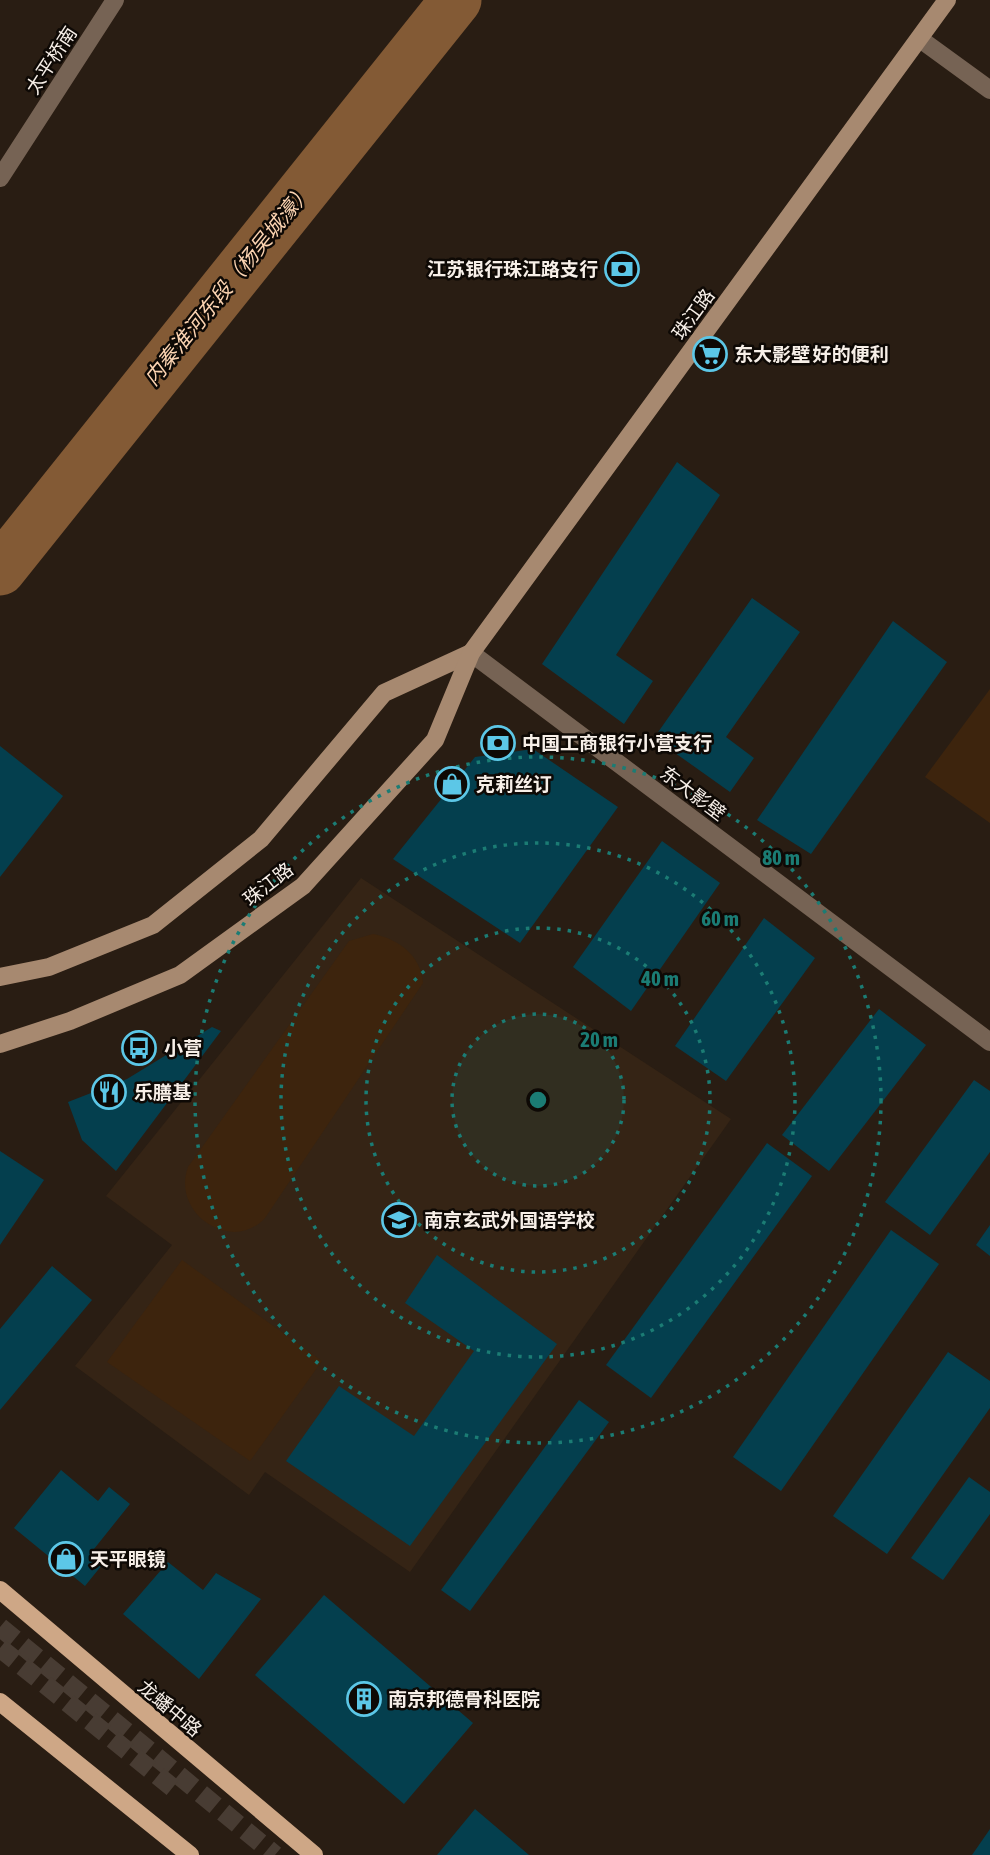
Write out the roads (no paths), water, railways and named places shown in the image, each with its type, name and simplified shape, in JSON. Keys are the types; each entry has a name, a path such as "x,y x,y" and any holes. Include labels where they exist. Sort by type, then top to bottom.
{"main road":[{"name":"珠江路","path":"0,1044 70,1021 180,975 303,886 435,740 471,653 947,0"},
{"name":"珠江路","path":"0,977 49,967 153,925 261,839 384,693 471,653"},
{"name":"龙蟠中路","path":"0,1590 314,1855"},
{"path":"0,1702 190,1855"}],"street":[{"name":"太平桥南","path":"0,178 115,0"},
{"path":"920,39 990,90"},
{"name":"东大影壁","path":"471,653 990,1042"}],"waterway":[{"name":"内秦淮河东段（杨吴城濠）","path":"0,570 456,0"}],"tunnel":[{"path":"0,1627 275,1855"},
{"path":"0,1648 173,1788"}],"place":[{"name":"江苏银行珠江路支行","path":"622,269"},
{"name":"东大影壁 好的便利","path":"710,354"},
{"name":"中国工商银行小营支行","path":"498,743"},
{"name":"克莉丝订","path":"452,784"},
{"name":"小营","path":"139,1048"},
{"name":"乐膳基","path":"109,1092"},
{"name":"南京玄武外国语学校","path":"399,1220"},
{"name":"天平眼镜","path":"66,1559"},
{"name":"南京邦德骨科医院","path":"364,1699"}]}
